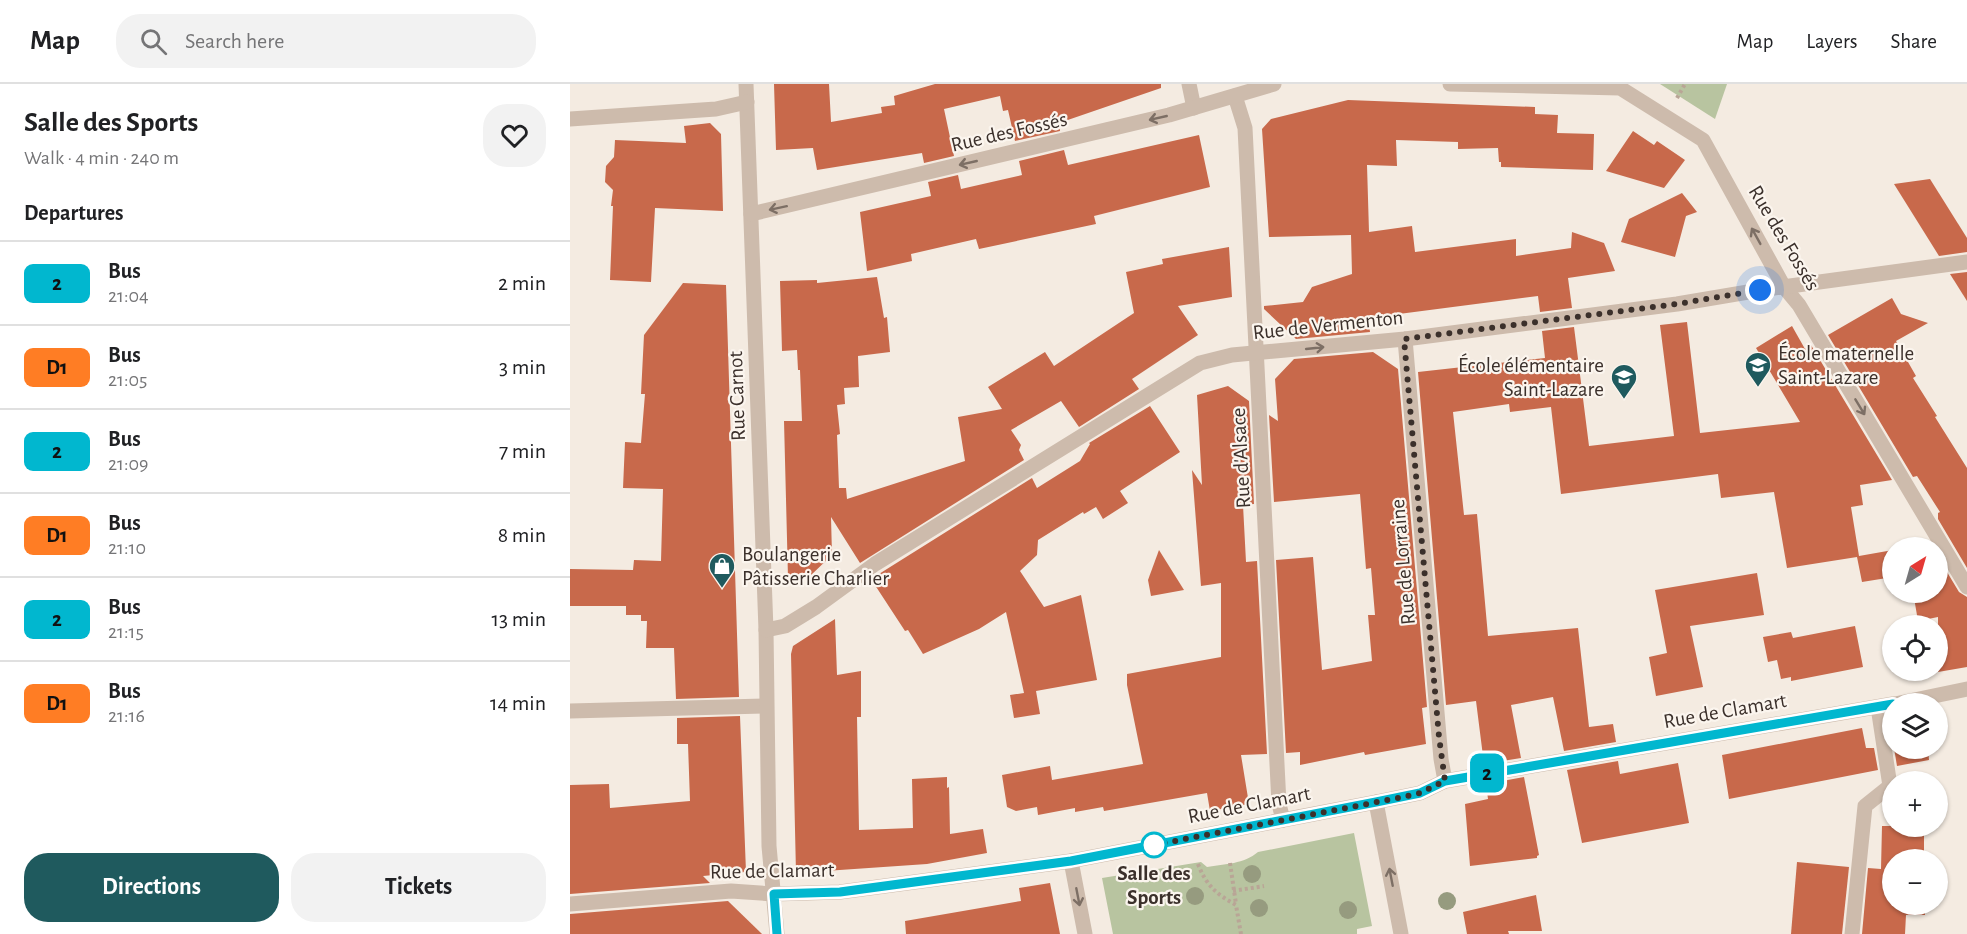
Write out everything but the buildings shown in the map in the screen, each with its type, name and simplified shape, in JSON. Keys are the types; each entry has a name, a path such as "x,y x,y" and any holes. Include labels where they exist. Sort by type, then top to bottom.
{"street":[{"name":"Rue Carnot","path":"746,84 766,630 769,846 777,934"},
{"path":"1189,84 1194,108"},
{"name":"Rue des Fossés","path":"751,214 1194,108 1274,84"},
{"name":"Rue des Fossés","path":"1450,84 1620,88 1703,140 1784,287 1799,305 1967,587"},
{"name":"Rue d'Alsace","path":"1235,96 1245,128 1279,804 1283,820"},
{"path":"570,118 716,109 747,102"},
{"name":"Rue de Vermenton","path":"766,630 785,626 816,607 875,564 1200,363 1232,355 1404,339 1677,304 1967,261"},
{"name":"Rue de Lorraine","path":"1404,339 1441,759 1445,781"},
{"name":"Rue de Clamart","path":"1948,693 1967,689"},
{"path":"570,711 766,706"},
{"name":"Rue de Clamart","path":"570,904 731,891 774,894 840,892 1071,861 1420,793 1445,781 1882,706"},
{"path":"1852,934 1865,806 1890,786 1890,759"},
{"path":"1376,802 1401,934"},
{"path":"1071,861 1085,934"}],"path":[{"path":"1230,863 1240,934"},
{"path":"1198,864 1201,873 1218,895 1236,904"},
{"path":"1233,891 1264,886"}],"green space":[{"path":"1660,84 1727,84 1715,119"},
{"path":"1354,833 1372,926 1357,929 1357,934 1113,934 1102,878 1201,862 1207,867 1227,864 1247,859 1258,852"}],"bus line":[{"name":"2","path":"777,934 774,894 840,892 1071,861 1420,793 1445,781 1882,706"}],"place":[{"name":"École maternelle Saint-Lazare","path":"1758,388"},
{"name":"École élémentaire Saint-Lazare","path":"1624,400"},
{"name":"Boulangerie Pâtisserie Charlier","path":"722,589"},
{"name":"Salle des Sports","path":"1154,845"}],"route":[{"path":"1154,845 1398,798 1420,793 1445,781 1441,759 1404,339 1677,304 1760,290"}]}
